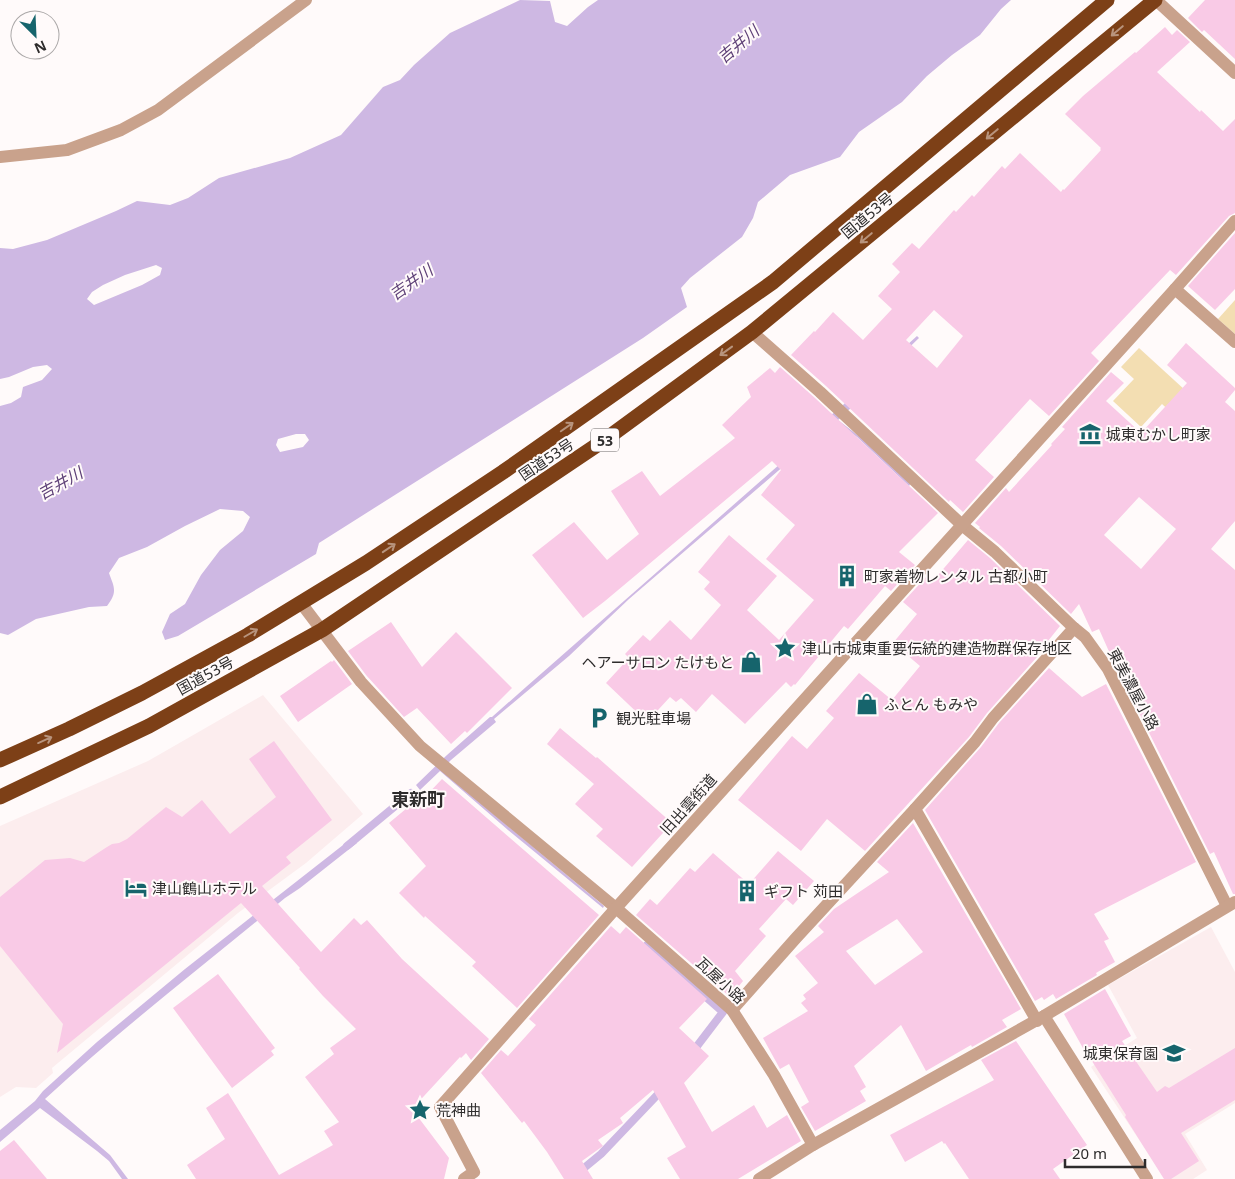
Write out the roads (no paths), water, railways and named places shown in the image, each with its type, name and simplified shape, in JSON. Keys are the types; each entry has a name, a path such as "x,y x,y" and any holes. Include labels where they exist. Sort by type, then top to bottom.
{"highway":[{"name":"国道53号","path":"0,760 142,693 248,635 366,563 503,472 773,282 1107,0"},
{"name":"国道53号","path":"0,797 149,726 322,630 606,439 752,332 1156,0"}],"street":[{"path":"0,157 67,150 122,130 158,110 306,0"},
{"path":"1156,0 1235,73"},
{"name":"旧出雲街道","path":"469,1175 440,1107 616,908 1235,221"},
{"path":"1175,289 1235,342"},
{"name":"東美濃屋小路","path":"752,332 836,406 962,525 995,552 1074,628 1086,637 1108,669 1231,904"},
{"name":"瓦屋小路","path":"301,603 361,682 420,746 616,908 732,1010 774,1075 813,1145"},
{"path":"732,1010 915,810 975,742 993,718 1074,628"},
{"path":"915,810 1040,1018 1148,1179"},
{"path":"759,1179 813,1145 1040,1018 1231,904"}],"water":[{"name":"吉井川","path":"520,0 550,1 555,22 567,26 598,0 1011,0 1001,9 980,35 927,76 902,102 859,132 840,157 790,175 758,202 753,218 742,237 690,278 681,288 687,307 643,338 319,543 316,554 178,636 165,640 162,632 170,614 185,604 201,575 220,550 243,531 250,517 243,511 220,509 147,547 119,558 109,573 114,593 107,606 89,607 36,619 8,635 0,633 0,406 11,403 21,397 23,387 42,380 52,369 47,365 33,367 0,379 0,248 13,249 47,240 137,201 170,205 188,198 219,178 290,158 341,135 383,87 400,80 450,33","holes":["156,265 162,268 160,275 142,285 94,305 87,299 92,292 103,285 125,275","296,434 305,434 309,440 303,447 280,452 276,445 278,439"]},
{"path":"917,336 919,338 890,366 870,390 838,420 860,437 911,483 909,486 857,437 835,422 629,599 569,656 494,719 496,722 442,769 604,906 603,908 440,771 420,790 416,785 447,755 788,457"},
{"path":"352,838 357,843 285,898 164,997 45,1099 110,1155 128,1179 122,1179 109,1161 40,1108 0,1142 0,1130 35,1101 43,1091 97,1042 185,969"}],"waterway":[{"path":"347,846 411,793"},
{"path":"647,945 723,1012 691,1054"},
{"path":"574,1179 601,1154 662,1090"}],"place":[{"name":"城東むかし町家","path":"1090,434"},
{"name":"町家着物レンタル 古都小町","path":"847,576"},
{"name":"津山市城東重要伝統的建造物群保存地区","path":"785,648"},
{"name":"ヘアーサロン たけもと","path":"751,662"},
{"name":"ふとん もみや","path":"867,704"},
{"name":"観光駐車場","path":"599,718"},
{"name":"津山鶴山ホテル","path":"136,888"},
{"name":"ギフト 苅田","path":"747,891"},
{"name":"城東保育園","path":"1174,1053"},
{"name":"荒神曲","path":"420,1110"}],"district":[{"name":"東新町","path":"418,799"}]}
